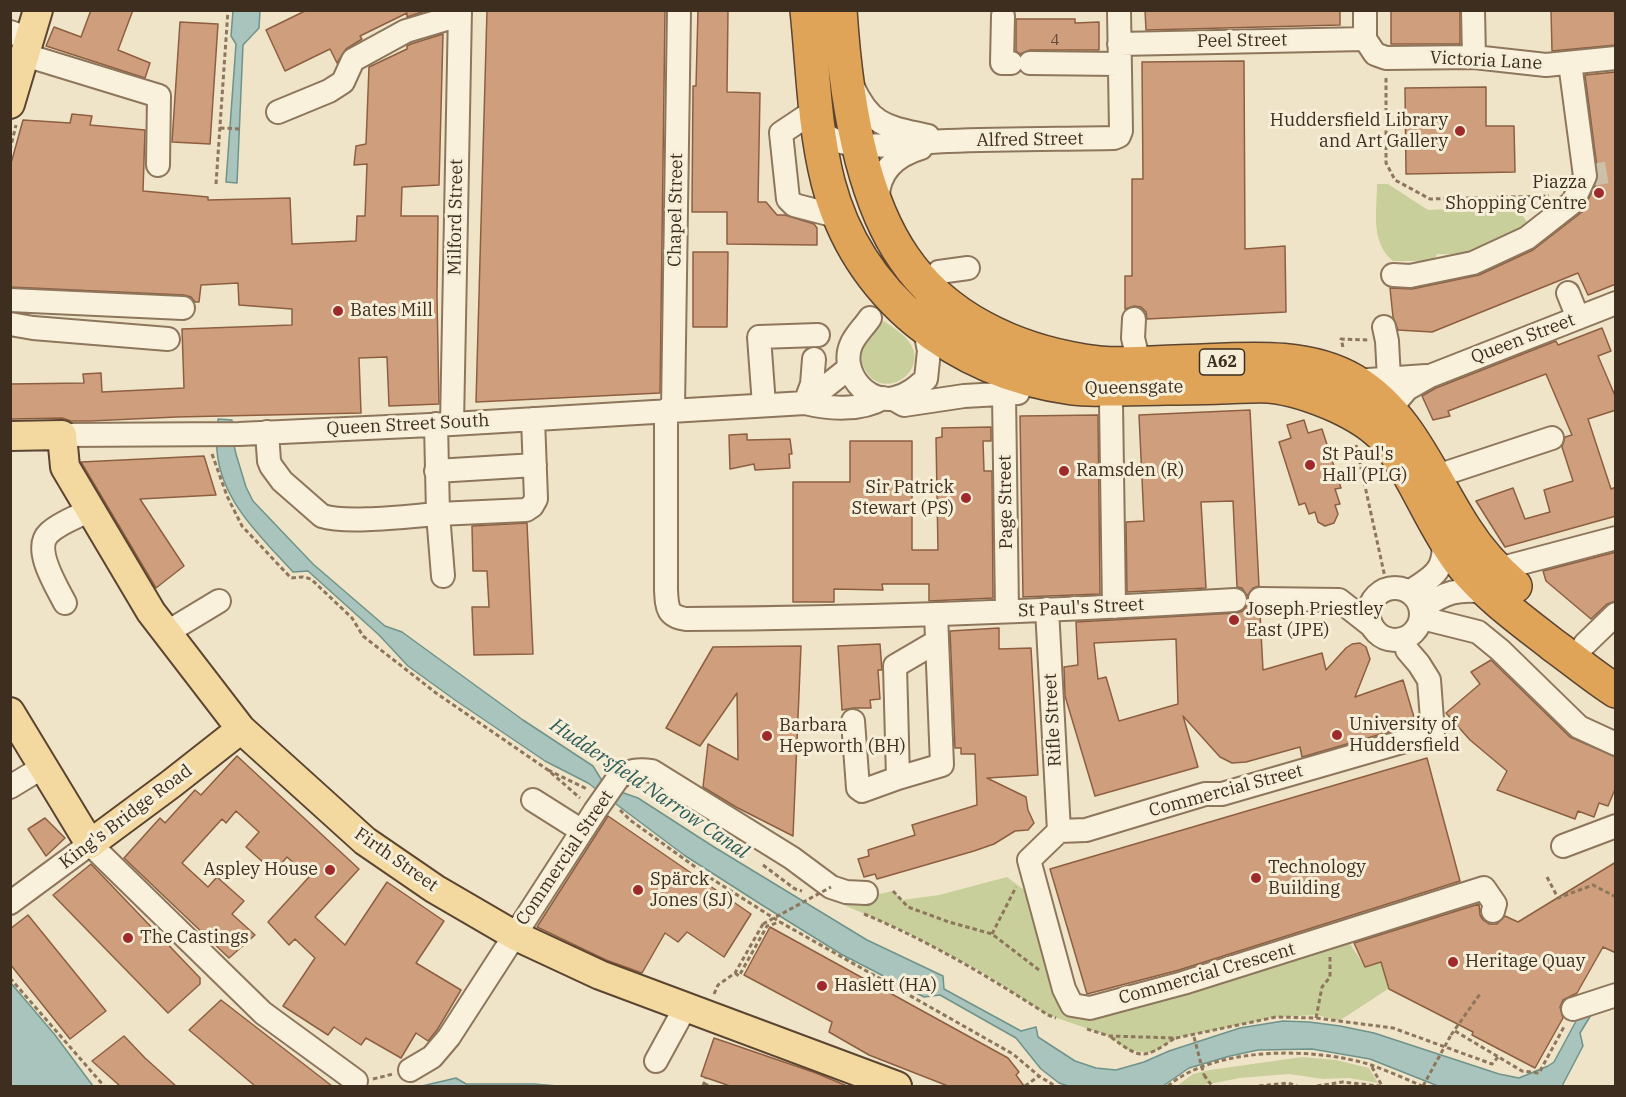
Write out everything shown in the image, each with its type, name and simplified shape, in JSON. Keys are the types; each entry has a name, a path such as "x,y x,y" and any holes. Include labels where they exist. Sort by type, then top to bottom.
{"highway":[{"name":"Queensgate","path":"807,10 818,118 828,183 840,217 879,285 925,330 972,359 1020,377 1074,389 1270,386 1311,396 1337,406 1381,403"},
{"name":"Queensgate","path":"840,10 846,72 859,145 879,214 904,260 938,297 979,327 1028,348 1087,362 1273,361 1304,364 1354,381 1381,403 1422,453 1466,531 1486,579 1535,631 1616,691"},
{"name":"Queensgate","path":"1381,403 1385,439 1415,484 1460,562 1616,665"}],"main road":[{"path":"10,104 22,42 38,10"},
{"name":"Queen Street South","path":"10,436 62,435"},
{"name":"Firth Street","path":"62,435 65,467 151,612 166,633 241,729 365,841 435,889 514,935 600,975 897,1086"},
{"path":"10,712 90,844"},
{"name":"King's Bridge Road","path":"90,844 241,729"}],"street":[{"name":"Chapel Street","path":"679,10 666,590 669,611 676,617 686,619 931,615"},
{"path":"1119,10 1119,54"},
{"path":"1365,10 1365,39 1376,54 1386,58"},
{"path":"1473,10 1474,57"},
{"path":"278,112 329,91 342,82 353,60 406,31 460,13"},
{"name":"Milford Street","path":"443,576 436,471 444,424 460,13"},
{"name":"Peel Street","path":"1003,16 1002,63 1365,39"},
{"path":"22,42 159,96 158,165"},
{"name":"Alfred Street","path":"818,118 829,138 859,145 1114,138 1119,136 1121,131 1119,54"},
{"name":"Victoria Lane","path":"1386,58 1474,57 1546,65 1616,58"},
{"path":"1393,275 1410,276 1473,263 1527,238 1574,202 1585,176 1570,63"},
{"name":"Alfred Street","path":"846,72 858,100 877,121 883,125 945,141"},
{"path":"818,118 781,133 788,199 794,205 840,217"},
{"name":"Alfred Street","path":"879,214 878,193 882,176 889,165 916,149 945,141"},
{"path":"939,272 968,268"},
{"path":"1569,293 1578,318"},
{"path":"10,300 183,308"},
{"name":"Queen Street","path":"1381,403 1430,376 1616,303"},
{"path":"861,388 849,368 848,356 851,345 870,318"},
{"path":"1134,320 1133,338 1139,363"},
{"path":"10,324 33,328 168,339"},
{"path":"925,330 929,351 926,379"},
{"path":"1381,334 1387,341 1381,403"},
{"path":"764,405 759,337 818,335"},
{"path":"812,405 814,359"},
{"path":"812,405 849,368"},
{"name":"Queen Street","path":"1381,403 1430,376"},
{"name":"Queen Street South","path":"62,435 239,434 764,405 871,405 914,390 926,379 964,396"},
{"name":"Queen Street South","path":"812,405 840,401 861,388 870,394 904,405 964,396 1074,389"},
{"name":"Page Street","path":"1004,394 1007,611"},
{"path":"1111,402 1114,607"},
{"path":"267,432 271,466 282,481 322,516 357,518 526,510 536,499 533,419"},
{"path":"1434,477 1552,438"},
{"path":"436,471 535,465"},
{"path":"65,603 44,560 42,549 44,540 46,535 54,529 90,510"},
{"path":"1260,599 1339,600 1384,638 1403,639 1416,631 1417,606 1430,579 1442,564 1445,553 1443,536"},
{"path":"1417,606 1466,589 1486,579 1616,538"},
{"path":"1372,626 1370,608 1378,594 1393,588 1417,606 1478,632 1500,650 1579,727 1616,744"},
{"name":"St Paul's Street","path":"931,615 1235,600"},
{"path":"166,633 219,601"},
{"name":"Rifle Street","path":"1039,610 1059,831"},
{"path":"1585,644 1616,614"},
{"path":"853,721 858,788 862,790 942,765 936,642 931,615"},
{"path":"898,778 895,666 936,642"},
{"name":"Commercial Street","path":"1059,831 1086,830 1205,794 1222,794 1433,733 1429,680 1407,650"},
{"path":"10,787 44,767"},
{"name":"Commercial Street","path":"410,1070 432,1057 448,1037 582,831 591,807 626,772 652,771 792,858 824,891 846,892 863,903"},
{"path":"533,800 582,831"},
{"path":"1563,846 1616,826"},
{"path":"1059,831 1031,870 1064,989"},
{"path":"90,844 263,1013 357,1081"},
{"name":"King's Bridge Road","path":"10,903 90,844"},
{"name":"Commercial Crescent","path":"1064,989 1072,1005 1090,1008 1194,980 1484,888 1495,904 1493,911"},
{"path":"1573,1009 1616,995"},
{"path":"656,1061 696,1012"}],"path":[{"path":"216,184 228,10"},
{"path":"1386,58 1386,163 1395,180 1430,199 1577,195"},
{"path":"220,128 242,129"},
{"path":"1341,339 1381,334"},
{"path":"1381,403 1354,433 1386,582"},
{"path":"213,459 227,496 242,526 291,578 311,579 352,618 363,636 436,693 548,770 591,807"},
{"path":"630,819 712,879 780,922 1013,1054 1039,1076 1056,1086"},
{"path":"759,862 795,889 824,891"},
{"path":"992,934 1017,886 1031,870"},
{"path":"1547,876 1558,898 1593,885 1616,897"},
{"path":"696,1012 718,985 735,973 763,924 824,891"},
{"path":"893,891 908,907 992,934 1064,989"},
{"path":"863,903 902,930 970,966 1048,1015 1059,1018"},
{"path":"735,973 739,976 767,926 780,922"},
{"path":"1317,1018 1322,987 1330,977"},
{"path":"10,978 104,1086"},
{"path":"1168,1086 1192,1070 1254,1055 1300,1053 1336,1057 1371,1065 1423,1086 1451,1035 1480,994"},
{"path":"1455,1030 1522,1071 1539,1073 1573,1009"},
{"path":"1079,1026 1109,1036 1176,1038 1276,1017 1317,1018 1393,1028 1492,1064 1498,1057"},
{"path":"1109,1036 1133,1054 1152,1053 1176,1038"},
{"path":"1194,1036 1204,1075 1212,1086"},
{"path":"1371,1065 1381,1086"},
{"path":"357,1081 410,1070"},
{"path":"1025,1086 1039,1076"},
{"path":"706,1078 704,1085 712,1086"},
{"path":"1317,1086 1343,1082 1381,1086"},
{"path":"1259,1086 1288,1083 1297,1086"}],"green space":[{"path":"1377,184 1388,184 1428,210 1446,209 1446,202 1512,200 1529,225 1478,255 1437,254 1434,261 1393,261 1381,245 1378,236 1376,226"},
{"path":"884,321 904,336 914,352 914,362 910,371 895,383 885,384 875,381 867,373 861,357 866,343"},
{"path":"1007,877 1024,890 1053,981 1072,1005 1347,939 1365,967 1381,962 1388,989 1339,1021 1317,1015 1276,1017 1176,1038 1152,1053 1128,1050 1109,1036 1048,1015 980,971 902,930 839,903 893,891 902,900 939,895"},
{"path":"1302,1057 1336,1060 1369,1068 1378,1083 1349,1078 1323,1079 1289,1074 1240,1078 1199,1086 1177,1086 1193,1074 1210,1070"}],"water":[{"path":"233,11 260,11 259,28 243,45 237,183 226,182 236,44 231,36"},
{"path":"218,419 232,420 236,454 246,487 253,501 313,564 385,626 402,632 523,720 593,766 601,779 621,792 638,798 867,940 943,976 944,989 1021,1031 1036,1027 1038,1037 1075,1061 1096,1068 1116,1070 1240,1028 1283,1021 1340,1026 1374,1033 1499,1074 1519,1078 1554,1062 1582,1010 1591,1015 1580,1033 1583,1046 1562,1086 1438,1086 1370,1059 1312,1049 1258,1050 1230,1056 1189,1068 1163,1086 1068,1086 1059,1083 1041,1069 1016,1038 940,995 924,997 841,954 684,855 588,783 545,761 408,666 379,635 308,571 293,572 256,532 235,502 220,469 217,448"},
{"path":"10,982 55,1035 93,1086 11,1086"},
{"path":"456,1078 466,1084 558,1086 422,1086"}],"building":[{"path":"91,10 133,10 118,50 150,63 145,78 46,46 54,27 81,37"},
{"path":"307,10 428,10 407,17 407,13 360,36 362,39 346,49 337,63 330,49 285,71 266,30"},
{"path":"487,10 665,10 660,393 476,402"},
{"path":"698,10 728,10 727,92 760,93 758,202 766,202 777,215 785,215 814,224 817,228 817,245 727,244 727,212 692,212 693,86 696,86"},
{"path":"1145,10 1340,10 1340,25 1146,30"},
{"path":"1391,10 1460,10 1460,44 1391,44"},
{"path":"1551,10 1616,10 1616,45 1552,51"},
{"path":"1016,19 1075,19 1075,23 1099,22 1099,50 1030,50 1020,54 1016,51"},
{"path":"180,22 218,24 210,144 172,142"},
{"path":"443,34 439,185 402,187 401,216 438,216 439,404 389,406 387,357 359,358 361,413 90,421 71,421 62,418 10,419 10,384 84,383 83,374 101,373 102,392 184,388 182,329 292,325 292,309 239,305 238,283 201,285 199,302 184,295 10,287 10,167 23,120 70,123 72,114 92,116 90,125 145,130 143,191 208,197 208,200 290,198 292,244 356,241 357,216 365,216 367,164 354,165 356,146 366,144 369,67 407,49 407,46 411,44"},
{"path":"1244,61 1245,249 1285,246 1286,312 1147,319 1146,312 1141,307 1134,306 1125,309 1125,276 1132,276 1132,179 1143,179 1142,62"},
{"name":"Piazza Shopping Centre","path":"1616,72 1616,284 1588,295 1578,273 1432,332 1398,330 1393,317 1390,288 1412,289 1479,275 1533,250 1582,212 1597,182 1598,175 1585,75"},
{"name":"Huddersfield Library and Art Gallery","path":"1486,87 1486,126 1514,126 1515,172 1406,174 1405,88"},
{"path":"693,252 728,252 727,327 693,327"},
{"path":"1602,328 1611,351 1598,356 1616,398 1616,410 1588,419 1611,489 1616,487 1616,516 1505,547 1476,501 1513,488 1525,519 1550,512 1544,490 1573,481 1562,447 1565,437 1572,435 1546,374 1448,411 1450,416 1433,420 1422,396 1436,388 1556,341 1558,345"},
{"path":"1250,410 1259,586 1253,588 1247,596 1242,588 1237,587 1233,501 1201,502 1206,588 1127,592 1126,522 1144,521 1139,415"},
{"name":"Ramsden (R)","path":"1098,415 1100,594 1023,597 1020,416"},
{"name":"St Paul's Hall (PLG)","path":"1304,420 1308,433 1322,429 1341,488 1335,489 1340,504 1335,505 1338,514 1334,523 1325,526 1318,522 1315,512 1309,514 1305,503 1299,505 1279,442 1291,438 1287,425"},
{"path":"991,427 991,441 983,441 984,471 992,471 993,598 929,601 929,584 882,584 883,590 834,589 834,602 793,602 793,482 850,482 850,441 912,441 912,550 938,550 936,438 942,437 942,428"},
{"path":"747,434 747,440 790,439 792,454 789,454 790,468 755,470 754,464 730,469 729,435"},
{"path":"204,456 216,495 140,499 184,566 156,588 81,462"},
{"path":"527,523 533,654 474,655 472,607 489,607 487,571 473,571 472,526"},
{"path":"1616,552 1616,601 1607,604 1591,619 1546,581 1543,571"},
{"path":"1248,604 1260,613 1263,670 1322,653 1326,670 1346,648 1360,643 1366,647 1370,659 1355,697 1403,680 1416,724 1302,757 1300,747 1246,762 1232,763 1220,757 1183,716 1198,767 1095,796 1065,696 1064,667 1078,665 1076,622 1243,611","holes":["1176,639 1178,704 1119,721 1106,677 1098,679 1094,643"]},
{"path":"999,628 999,649 1031,648 1038,775 987,778 1026,797 1028,810 1034,823 1028,830 1015,831 994,844 974,851 877,879 875,874 864,877 858,859 869,856 868,850 915,835 912,825 977,805 975,754 961,754 961,748 955,748 950,631"},
{"path":"880,644 882,670 878,670 880,699 870,700 871,708 842,710 838,646"},
{"name":"Barbara Hepworth (BH)","path":"801,646 793,836 703,787 708,744 738,760 737,693 700,746 666,728 713,647"},
{"path":"1491,660 1570,737 1616,757 1616,787 1608,806 1599,803 1594,817 1578,811 1575,819 1497,790 1507,771 1470,740 1446,713 1480,684 1471,672"},
{"path":"237,756 359,869 315,917 345,945 387,882 444,921 416,963 461,990 428,1041 416,1033 401,1058 366,1038 361,1045 334,1027 328,1035 283,1006 315,958 295,939 289,945 268,922 309,877 287,857 274,872 246,847 259,832 236,811 226,823 222,819 182,863 208,887 217,877 244,901 232,914 255,935 229,958 124,858 160,818 165,823 195,790 201,795"},
{"name":"Technology Building","path":"1427,758 1460,881 1179,970 1087,994 1050,869"},
{"name":"Spärck Jones (SJ)","path":"608,816 751,914 724,957 687,932 678,942 665,933 642,973 606,960 537,927"},
{"path":"45,818 65,838 46,856 28,829"},
{"path":"1616,862 1616,953 1603,947 1577,993 1563,1000 1560,1007 1563,1018 1535,1068 1472,1035 1473,1032 1389,989 1381,962 1365,967 1354,943 1479,904 1480,915 1489,924 1497,924 1505,916 1518,922"},
{"name":"The Castings","path":"91,864 200,978 200,984 168,1013 53,895"},
{"path":"28,915 106,1011 70,1039 10,964 10,929"},
{"path":"770,927 1008,1058 1019,1072 1016,1075 1024,1086 948,1086 869,1055 829,1032 832,1022 744,975"},
{"path":"221,1000 332,1086 255,1086 189,1030"},
{"path":"124,1036 176,1086 120,1086 92,1061"},
{"path":"714,1038 847,1086 730,1086 701,1076"}],"tunnel":[{"path":"1585,176 1616,171"}],"place":[{"name":"Huddersfield Library and Art Gallery","path":"1460,131"},
{"name":"Piazza Shopping Centre","path":"1599,193"},
{"name":"Bates Mill","path":"338,311"},
{"name":"St Paul's Hall (PLG)","path":"1310,465"},
{"name":"Ramsden (R)","path":"1064,471"},
{"name":"Sir Patrick Stewart (PS)","path":"966,498"},
{"name":"Joseph Priestley East (JPE)","path":"1234,620"},
{"name":"University of Huddersfield","path":"1337,735"},
{"name":"Barbara Hepworth (BH)","path":"767,736"},
{"name":"Aspley House","path":"330,870"},
{"name":"Technology Building","path":"1256,878"},
{"name":"Spärck Jones (SJ)","path":"638,890"},
{"name":"The Castings","path":"128,938"},
{"name":"Heritage Quay","path":"1453,962"},
{"name":"Haslett (HA)","path":"822,986"}],"water label":[{"name":"Huddersfield Narrow Canal","path":"649,789"}]}
